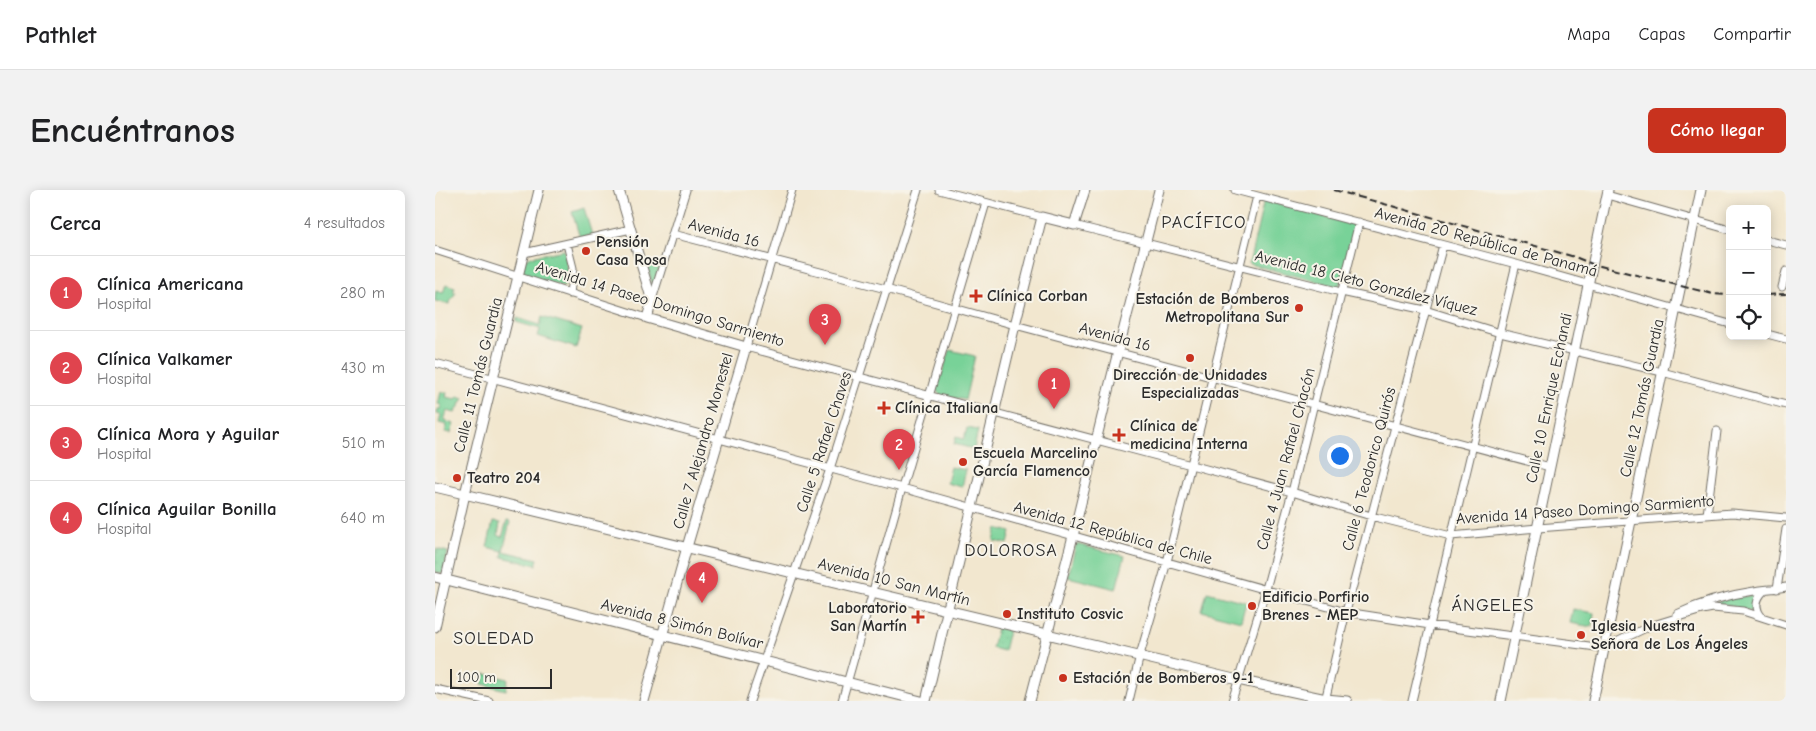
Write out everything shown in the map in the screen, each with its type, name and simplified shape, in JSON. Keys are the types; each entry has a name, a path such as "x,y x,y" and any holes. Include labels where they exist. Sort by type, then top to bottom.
{"street":[{"name":"Calle 11 Tomás Guardia","path":"435,626 539,190"},
{"path":"619,190 652,301"},
{"path":"647,318 686,190"},
{"name":"Calle 7 Alejandro Monestel","path":"644,701 687,547 792,190"},
{"name":"Calle 5 Rafael Chaves","path":"751,701 860,378 886,289 919,190"},
{"name":"Avenida 18 Cleto González Víquez","path":"939,190 1343,292 1425,310 1500,333 1786,404"},
{"path":"1074,225 1085,190"},
{"path":"1029,701 1073,536 1117,352 1159,190"},
{"name":"Avenida 20 República de Panamá","path":"1235,190 1516,264 1726,323"},
{"name":"Calle 12 Tomás Guardia","path":"1593,701 1701,190"},
{"path":"1607,193 1694,221 1726,229"},
{"name":"Calle 10 Enrique Echandi","path":"1501,701 1607,193"},
{"path":"1129,701 1140,655 1167,562 1257,196"},
{"path":"842,701 902,488 986,203"},
{"path":"927,701 1042,217"},
{"name":"Calle 4 Juan Rafael Chacón","path":"1232,701 1266,589 1292,492 1359,222"},
{"path":"524,253 631,229"},
{"name":"Avenida 16","path":"673,234 886,289 1550,467"},
{"path":"1771,241 1786,245"},
{"path":"567,244 573,268 570,294"},
{"name":"Calle 6 Teodorico Quirós","path":"1325,700 1346,612 1443,245"},
{"name":"Avenida 14 Paseo Domingo Sarmiento","path":"435,250 570,294 746,347 995,412 1292,492 1371,516 1451,536 1744,513 1786,518"},
{"path":"1412,701 1516,264"},
{"path":"1782,287 1786,271"},
{"path":"1771,335 1786,340"},
{"name":"Avenida 12 República de Chile","path":"435,363 902,488 1346,612 1604,648"},
{"path":"1707,515 1717,431"},
{"name":"Avenida 10 San Martín","path":"435,486 1238,680 1325,700 1347,701"},
{"path":"1777,589 1786,530"},
{"name":"Avenida 8 Simón Bolívar","path":"435,577 921,701"},
{"path":"1604,648 1708,600 1756,590 1786,587"},
{"path":"1762,617 1757,603 1765,590"},
{"path":"1650,626 1713,608 1730,609 1786,625"},
{"path":"435,688 489,701"}],"green space":[{"path":"1264,200 1355,225 1339,287 1249,264"},
{"path":"584,208 592,235 580,238 572,212"},
{"path":"564,250 567,273 564,287 522,275 525,260 530,257"},
{"path":"647,262 660,263 653,290"},
{"path":"446,284 455,287 453,292 456,292 449,304 435,301 436,291 443,293"},
{"path":"542,317 582,329 576,348 538,336 540,329 516,322 517,318 540,325"},
{"path":"950,350 975,356 965,400 940,395 936,390"},
{"path":"441,392 447,393 446,397 456,399 458,396 464,398 455,413 447,411 444,421 454,424 451,433 445,432 447,425 439,423 441,415 437,414 441,405 438,404"},
{"path":"967,428 978,430 974,449 954,444 956,437 964,439"},
{"path":"951,467 966,470 962,487 947,483"},
{"path":"507,521 510,522 503,551 487,547 493,522 500,523 498,535 502,537"},
{"path":"997,528 1011,532 1008,544 994,541"},
{"path":"1076,544 1125,556 1116,589 1068,577"},
{"path":"436,549 448,552 443,574 435,572"},
{"path":"503,551 538,559 536,565 502,557"},
{"path":"1207,592 1246,602 1241,621 1202,611"},
{"path":"1756,595 1756,613 1723,604 1712,605 1712,603 1737,597"},
{"path":"1573,609 1594,613 1592,627 1570,623"},
{"path":"997,628 1009,630 1004,651 992,648"},
{"path":"485,674 508,679 506,690 482,684"}],"railway":[{"path":"1334,190 1575,257 1592,264 1713,294 1726,295"},
{"path":"1771,295 1786,294"}],"place":[{"name":"Pensión Casa Rosa","path":"586,251"},
{"name":"Clínica Corban","path":"976,296"},
{"name":"Estación de Bomberos Metropolitana Sur","path":"1299,308"},
{"name":"Clínica Mora y Aguilar","path":"825,345"},
{"name":"Dirección de Unidades Especializadas","path":"1190,358"},
{"name":"Clínica Italiana","path":"884,408"},
{"name":"Clínica Americana","path":"1054,409"},
{"name":"Clínica de medicina Interna","path":"1119,435"},
{"name":"Escuela Marcelino García Flamenco","path":"963,462"},
{"name":"Clínica Valkamer","path":"899,470"},
{"name":"Teatro 204","path":"457,478"},
{"name":"Clínica Aguilar Bonilla","path":"702,603"},
{"name":"Edificio Porfirio Brenes - MEP","path":"1252,606"},
{"name":"Instituto Cosvic","path":"1007,614"},
{"name":"Laboratorio San Martín","path":"918,617"},
{"name":"Iglesia Nuestra Señora de Los Ángeles","path":"1581,635"},
{"name":"Estación de Bomberos 9-1","path":"1063,678"}],"district":[{"name":"PACÍFICO","path":"1204,222"},
{"name":"DOLOROSA","path":"1011,550"},
{"name":"ÁNGELES","path":"1493,605"},
{"name":"SOLEDAD","path":"494,638"}]}
